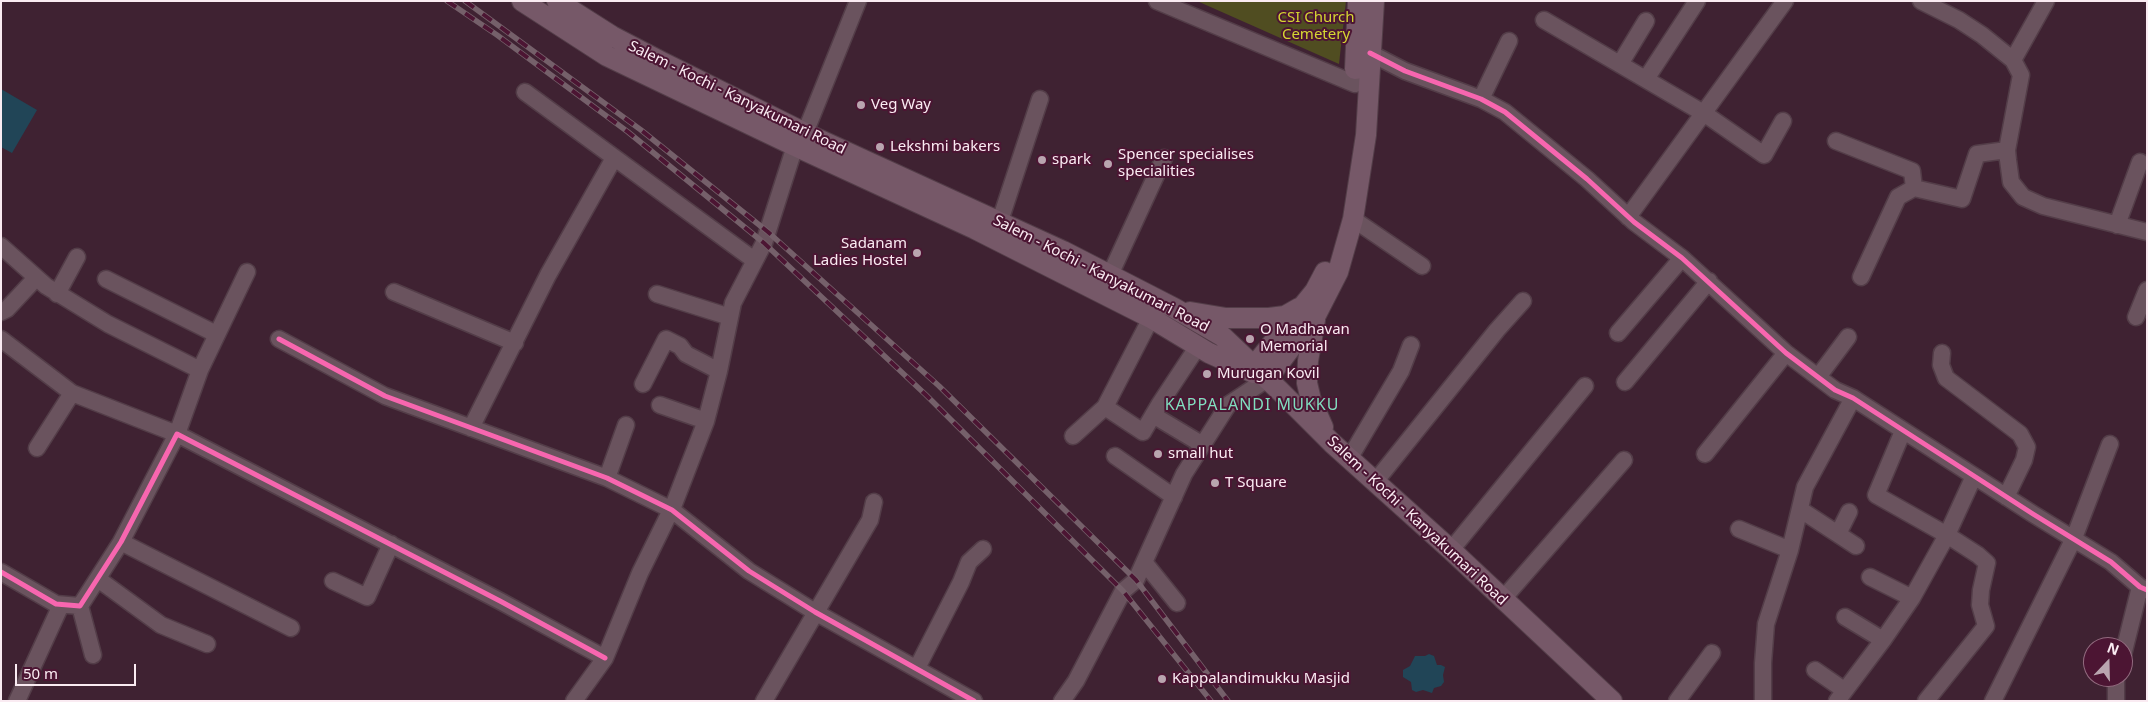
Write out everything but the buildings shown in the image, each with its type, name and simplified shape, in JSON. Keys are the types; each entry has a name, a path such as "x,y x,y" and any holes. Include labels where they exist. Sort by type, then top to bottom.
{"main road":[{"path":"522,1 607,56 800,139 1151,318 1209,353 1260,372 1338,272 1353,219 1366,135 1374,1"},
{"name":"Salem - Kochi - Kanyakumari Road","path":"557,1 612,36 800,139 1000,221 1174,308 1222,336 1349,459 1451,550 1502,600 1612,701"},
{"path":"1332,443 1310,400 1307,383 1308,311 1315,291 1331,260 1352,155 1358,1"},
{"path":"1174,308 1201,315 1226,318 1269,318 1308,311"}],"street":[{"path":"574,701 605,658 640,573 672,510 706,420 719,371 733,303 764,243 800,139 858,1"},
{"path":"1158,1 1355,84"},
{"path":"1646,79 1697,1"},
{"path":"1628,217 1785,1"},
{"path":"1921,1 1959,20 1982,35 2013,60 2021,75 2008,150 2011,182 2023,197 2043,206 2147,232"},
{"path":"2013,60 2046,1"},
{"path":"1544,20 1704,114 1764,155 1783,120"},
{"path":"1620,64 1646,21"},
{"path":"1481,99 1509,41"},
{"path":"1370,53 1405,71 1481,99 1505,112 1587,179 1628,217 1682,258 1786,353 1818,377 2110,562 2143,588 2128,637"},
{"path":"525,92 754,260"},
{"path":"1000,221 1040,98"},
{"path":"1836,141 1912,172 1914,188"},
{"path":"1861,277 1898,197 1914,188 1962,199 1977,154 2008,150"},
{"path":"472,428 548,275 614,158"},
{"path":"1110,275 1164,158"},
{"path":"2117,224 2140,162"},
{"path":"1353,219 1422,266"},
{"path":"1,246 35,279 58,294 108,324 200,370"},
{"path":"58,294 77,257"},
{"path":"1618,333 1682,258"},
{"path":"93,655 80,606 121,542 177,434 200,370 247,272"},
{"path":"106,278 216,334"},
{"path":"1,312 7,309 35,279"},
{"path":"1625,382 1709,281"},
{"path":"2136,317 2147,290"},
{"path":"394,292 515,343"},
{"path":"657,294 730,317"},
{"path":"1375,482 1497,330 1523,301"},
{"path":"1073,436 1105,407 1151,318"},
{"path":"1818,377 1848,337"},
{"path":"1,339 72,393 177,434 391,544 605,658"},
{"path":"279,339 385,396 607,478 672,510 749,571 815,612 974,701"},
{"path":"643,384 666,339 680,346 686,354 719,371"},
{"path":"1105,407 1143,432 1198,346"},
{"path":"1349,459 1401,371 1411,346"},
{"path":"1705,454 1786,353"},
{"path":"1942,353 1940,365 1946,378 2020,434 2027,447 2024,460 2006,497"},
{"path":"1062,701 1076,681 1122,591 1136,580 1184,474 1228,406 1260,372"},
{"path":"1451,550 1585,386"},
{"path":"37,448 72,393"},
{"path":"1763,701 1766,624 1790,550 1805,487 1853,398"},
{"path":"660,405 706,420"},
{"path":"1153,415 1203,445"},
{"path":"607,478 626,425"},
{"path":"1903,431 1876,495 1947,535 1987,563 1980,605 1986,626 1926,701"},
{"path":"1993,701 2074,538 2110,444"},
{"path":"1115,456 1174,497"},
{"path":"1502,600 1624,460"},
{"path":"1815,670 1840,695 1883,640 1912,598 1947,535 1974,476"},
{"path":"764,701 870,520 874,502"},
{"path":"1801,510 1856,546"},
{"path":"1838,534 1849,512"},
{"path":"1739,529 1790,550"},
{"path":"121,542 291,628"},
{"path":"333,581 367,597 391,544"},
{"path":"917,668 961,582 969,562 984,548"},
{"path":"1144,562 1177,603"},
{"path":"1,572 62,606 80,606"},
{"path":"1870,577 1912,598"},
{"path":"98,579 161,625 207,644"},
{"path":"17,701 62,606"},
{"path":"1845,617 1883,640"},
{"path":"1677,701 1712,653"},
{"path":"2116,687 2116,701"}],"green space":[{"name":"CSI Church Cemetery","path":"1197,1 1346,1 1339,64"}],"water":[{"path":"1,89 37,110 12,153 1,147"},
{"path":"1429,654 1434,656 1437,665 1445,667 1444,682 1441,686 1434,688 1432,693 1423,690 1416,692 1412,690 1411,682 1403,677 1403,670 1410,666 1415,656"}],"railway":[{"path":"447,1 497,35 628,132 764,243 926,395 1123,591 1211,701"},
{"path":"465,1 641,130 768,232 939,386 1136,580 1228,701"}],"cycle path":[{"path":"1370,53 1405,71 1481,99 1505,112 1587,179 1634,222 1682,258 1786,353 1835,390 1853,398 2111,562 2140,587 2147,590"},
{"path":"279,339 385,396 607,478 672,510 749,571 815,612 974,701"},
{"path":"1,572 56,604 80,606 121,542 177,434 500,601 605,658"}],"place":[{"name":"Veg Way","path":"861,105"},
{"name":"Lekshmi bakers","path":"880,147"},
{"name":"spark","path":"1042,160"},
{"name":"Spencer specialises specialities","path":"1108,164"},
{"name":"Sadanam Ladies Hostel","path":"917,253"},
{"name":"O Madhavan Memorial","path":"1250,339"},
{"name":"Murugan Kovil","path":"1207,374"},
{"name":"small hut","path":"1158,454"},
{"name":"T Square","path":"1215,483"},
{"name":"Kappalandimukku Masjid","path":"1162,679"}],"district":[{"name":"KAPPALANDI MUKKU","path":"1252,405"}]}
